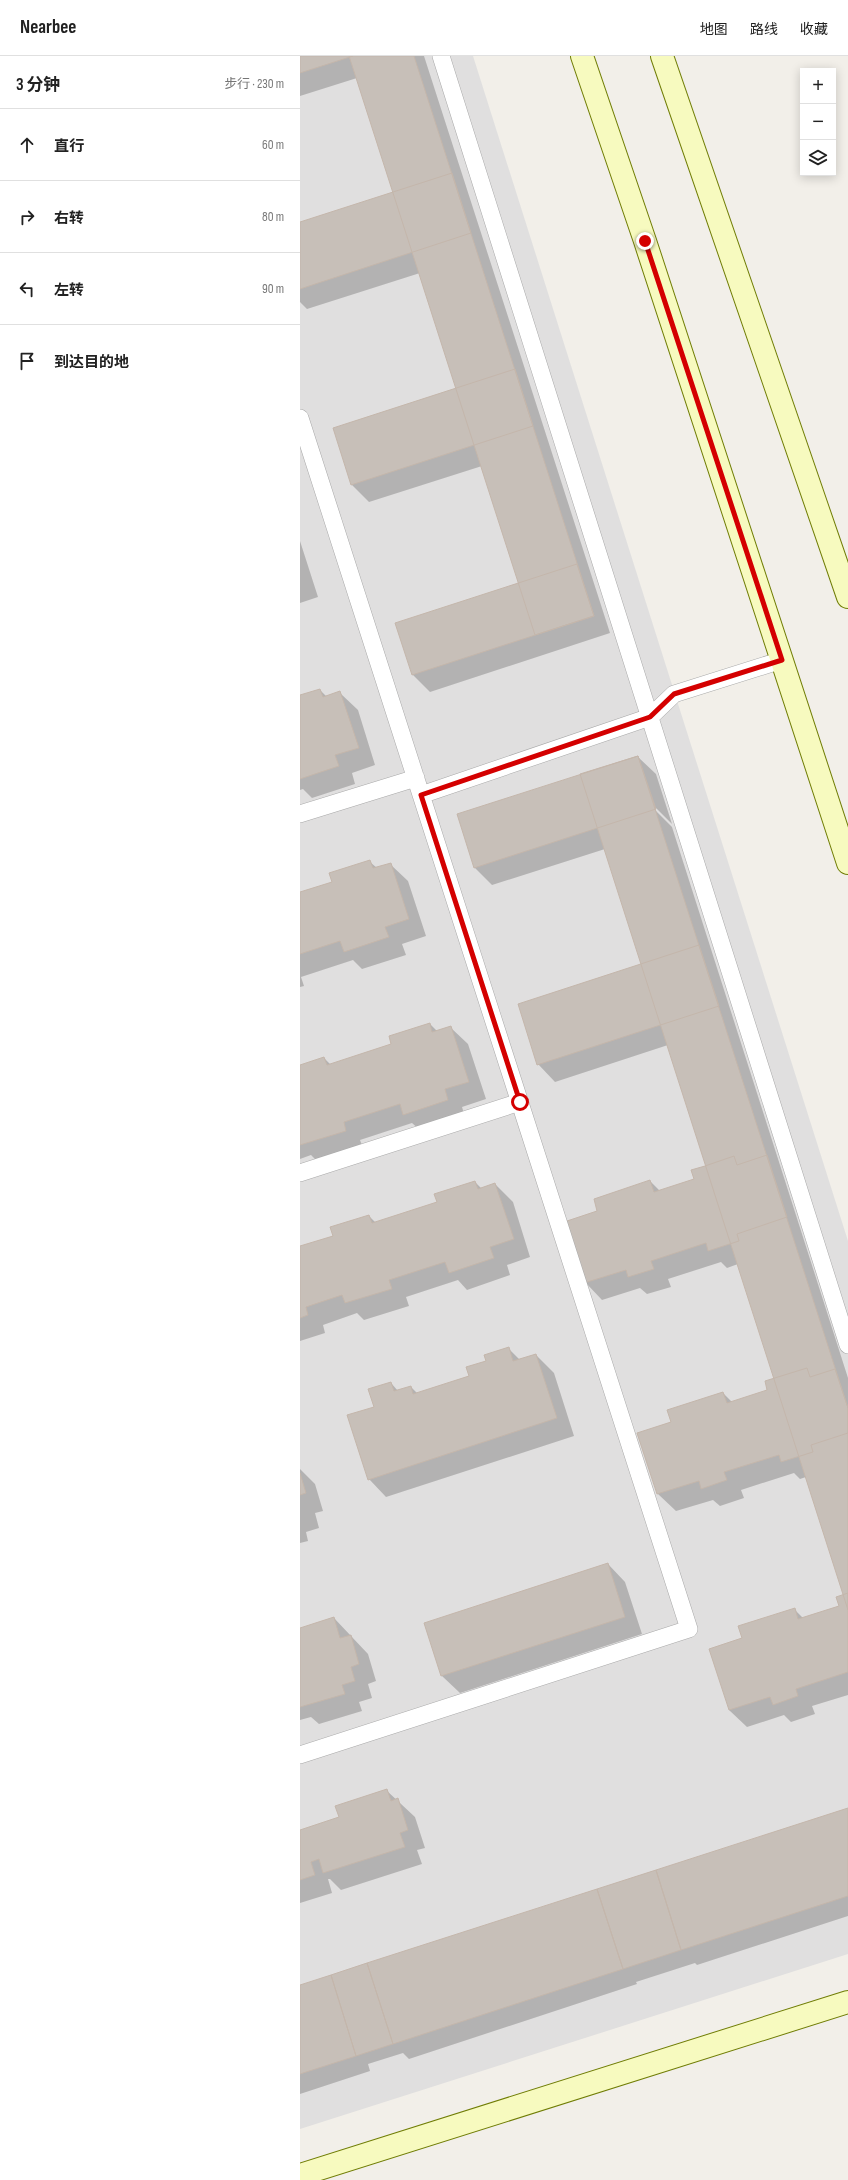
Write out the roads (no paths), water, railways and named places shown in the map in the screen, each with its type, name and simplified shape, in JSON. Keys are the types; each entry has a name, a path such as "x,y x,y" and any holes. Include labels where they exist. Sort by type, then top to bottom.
{"main road":[{"path":"582,56 647,248 848,863"},
{"path":"662,56 848,597"},
{"path":"300,2175 848,2002"}],"lane":[{"path":"441,56 848,1345"},
{"path":"300,418 689,1629 300,1755"},
{"path":"421,795 650,717 674,694 782,660"},
{"path":"300,814 416,778"},
{"path":"300,1173 520,1102"}]}
